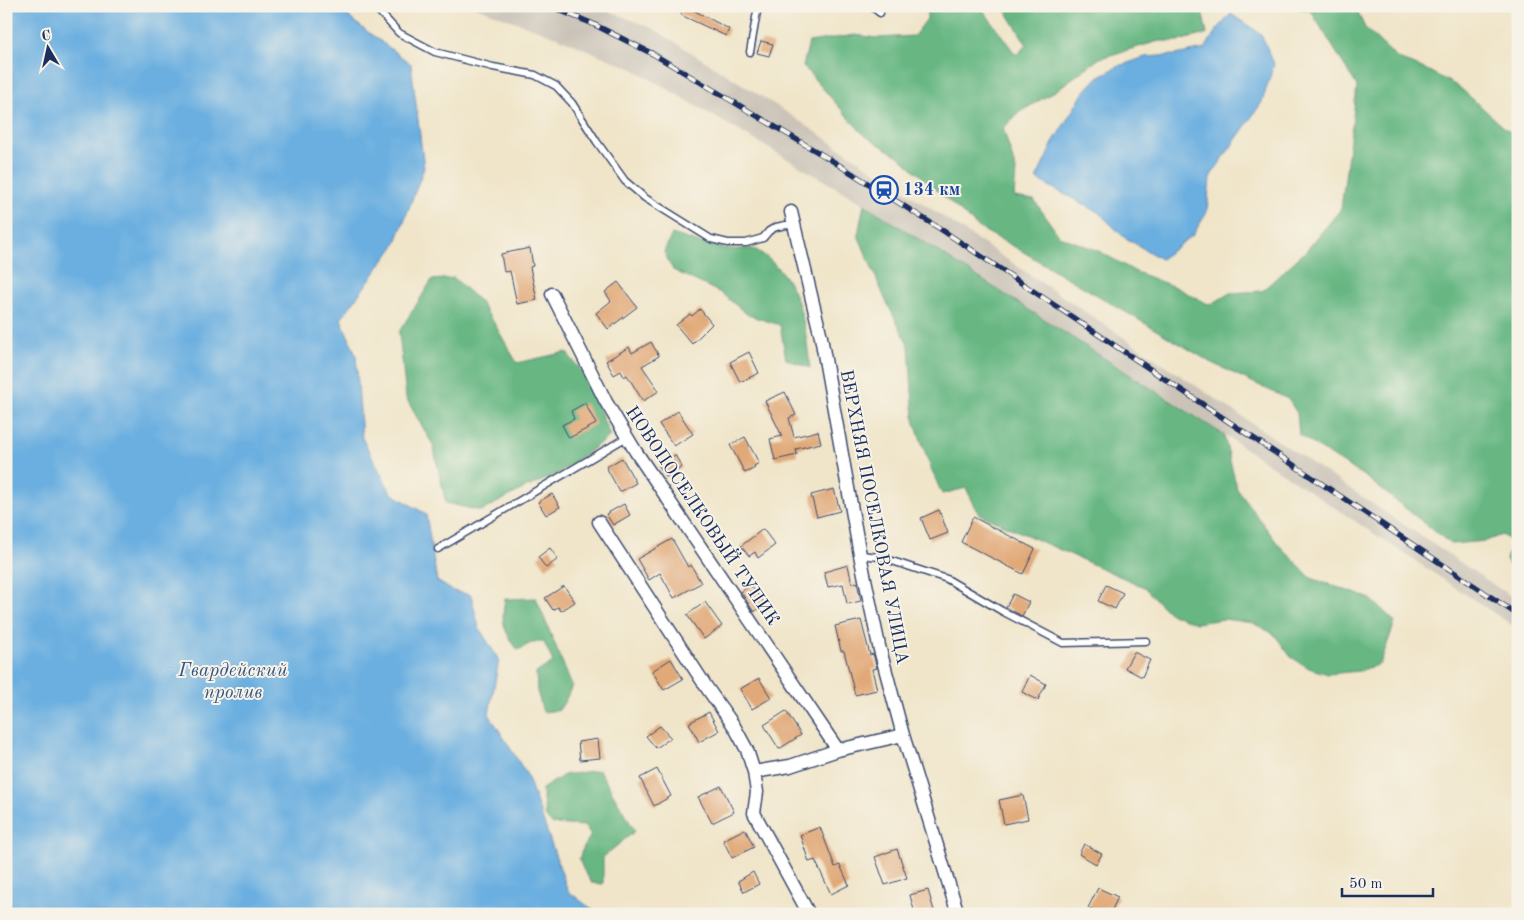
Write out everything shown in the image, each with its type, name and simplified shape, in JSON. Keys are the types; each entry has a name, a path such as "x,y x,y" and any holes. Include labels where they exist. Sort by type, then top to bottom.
{"street":[{"name":"ВЕРХНЯЯ ПОСЕЛКОВАЯ УЛИЦА","path":"791,212 824,354 860,555 879,646 903,735 958,914"},
{"name":"НОВОПОСЕЛКОВЫЙ ТУПИК","path":"552,294 606,402 627,437 838,750"},
{"path":"599,522 707,688 734,726 747,750 754,772 757,792 754,813 809,914"},
{"path":"754,772 790,766 838,750 903,735"}],"lane":[{"path":"374,6 399,34 435,52 493,67 535,75 556,86 572,103 625,181 645,198 711,239 728,243 746,243 763,238 768,231 776,227 794,226"},
{"path":"750,52 758,6"},
{"path":"871,6 880,13"},
{"path":"438,548 627,437"},
{"path":"860,555 880,557 947,579 1063,643 1146,641"}],"shaded area":[{"path":"473,6 596,6 652,28 777,106 1518,601 1518,629 1193,414 864,204 635,70 559,38"}],"green space":[{"path":"927,6 980,6 1016,55 1027,45 1003,6 1201,6 1207,34 1177,41 1159,41 1100,58 1055,91 1020,112 1003,128 1016,170 1014,197 1034,200 1059,236 1099,251 1134,271 1177,288 1210,305 1230,293 1262,291 1306,251 1341,209 1357,86 1311,11 1291,6 1355,6 1365,28 1398,59 1425,69 1459,87 1506,129 1518,137 1518,580 1506,560 1512,542 1502,535 1485,541 1451,544 1367,478 1299,435 1297,413 1288,399 1214,364 1015,247 979,228 901,158 864,135 803,66 809,42 855,35 877,38 914,36 927,19"},
{"path":"864,204 1224,435 1237,489 1278,544 1311,578 1371,599 1395,622 1380,664 1359,671 1328,674 1309,668 1291,657 1274,634 1253,623 1224,619 1196,623 1169,613 1144,587 979,514 966,488 942,494 914,420 909,346 886,301 858,235"},
{"path":"672,234 714,247 756,250 772,262 791,286 797,299 807,340 810,368 786,359 780,325 748,315 721,293 673,270 664,252"},
{"path":"454,278 479,301 517,363 566,352 585,375 610,436 559,473 481,511 446,503 433,445 406,398 399,332 432,280"},
{"path":"536,598 572,686 559,710 543,712 537,691 536,673 553,662 544,642 531,643 518,650 504,626 505,599"},
{"path":"599,770 635,831 603,857 603,884 592,883 580,859 591,835 585,826 552,824 545,816 542,789 564,775"}],"water":[{"name":"Гвардейский пролив","path":"15,6 340,6 352,20 411,64 424,168 395,245 341,319 356,355 362,438 391,493 426,514 437,581 453,591 471,595 479,628 499,660 489,714 527,775 568,891 598,914 231,914 223,910 161,912 156,914 6,914 6,30"},
{"path":"1231,14 1261,34 1274,64 1262,102 1210,177 1207,212 1193,235 1161,259 1124,237 1098,212 1036,179 1055,139 1084,92 1098,77 1119,66 1145,57 1175,55 1205,49 1215,32"}],"building":[{"path":"675,6 690,6 693,10 729,29 726,36 683,16"},
{"path":"761,41 773,44 769,56 757,53"},
{"path":"530,248 533,266 530,267 537,300 517,304 510,271 504,272 501,254"},
{"path":"618,282 637,307 608,329 596,313 611,301 605,292"},
{"path":"700,309 712,324 692,344 676,325"},
{"path":"651,342 659,356 642,366 659,391 643,401 627,375 624,377 621,371 614,375 606,361 629,347 632,353"},
{"path":"749,352 759,373 740,382 730,362"},
{"path":"785,392 796,415 789,418 794,437 818,431 821,443 796,449 797,455 775,460 770,439 782,436 765,401"},
{"path":"585,403 596,424 569,438 562,425 574,419 571,411"},
{"path":"678,411 693,434 674,446 659,424"},
{"path":"745,437 759,463 754,466 755,468 745,473 730,445"},
{"path":"675,455 682,467 666,477 659,466"},
{"path":"622,458 636,483 620,492 606,467"},
{"path":"834,489 840,511 817,517 811,495"},
{"path":"552,494 560,507 546,515 538,502"},
{"path":"624,504 630,515 613,525 606,514"},
{"path":"939,510 948,533 930,540 921,518"},
{"path":"973,517 1035,549 1023,574 961,542"},
{"path":"763,529 775,545 758,558 755,552 749,556 741,546"},
{"path":"672,539 688,567 691,565 701,583 674,598 660,573 649,580 637,559"},
{"path":"550,548 558,559 546,568 538,557"},
{"path":"848,565 852,584 857,582 861,601 847,604 843,584 828,587 824,572"},
{"path":"750,585 765,604 754,612 741,592"},
{"path":"1106,585 1123,593 1115,609 1098,601"},
{"path":"564,586 575,602 561,611 558,607 553,610 545,598"},
{"path":"1013,594 1029,602 1022,616 1006,607"},
{"path":"705,602 722,626 704,639 687,615"},
{"path":"861,620 870,655 873,654 877,668 872,669 877,690 855,695 844,651 841,651 835,626"},
{"path":"1134,652 1150,660 1142,677 1125,668"},
{"path":"671,659 683,679 664,690 652,671"},
{"path":"1030,675 1046,684 1038,700 1022,692"},
{"path":"759,678 771,698 752,709 740,689"},
{"path":"786,711 801,735 779,749 764,725"},
{"path":"709,712 719,731 699,742 689,723"},
{"path":"660,726 671,738 656,748 646,736"},
{"path":"598,739 600,758 580,760 578,742"},
{"path":"657,769 671,796 654,806 640,778"},
{"path":"721,786 734,812 712,823 698,797"},
{"path":"1023,795 1028,819 1004,824 999,800"},
{"path":"820,827 835,867 840,865 849,885 831,894 815,860 809,862 800,835"},
{"path":"745,829 754,847 732,858 723,840"},
{"path":"1084,844 1102,854 1096,864 1079,854"},
{"path":"897,849 907,878 885,885 875,857"},
{"path":"753,872 759,884 744,892 738,881"},
{"path":"1098,888 1118,897 1110,914 1099,914 1088,908"},
{"path":"928,890 935,914 915,914 910,895"}],"railway":[{"path":"549,6 591,23 653,54 831,160 942,230 1518,615"}],"place":[{"name":"134 км","path":"884,190"}]}
